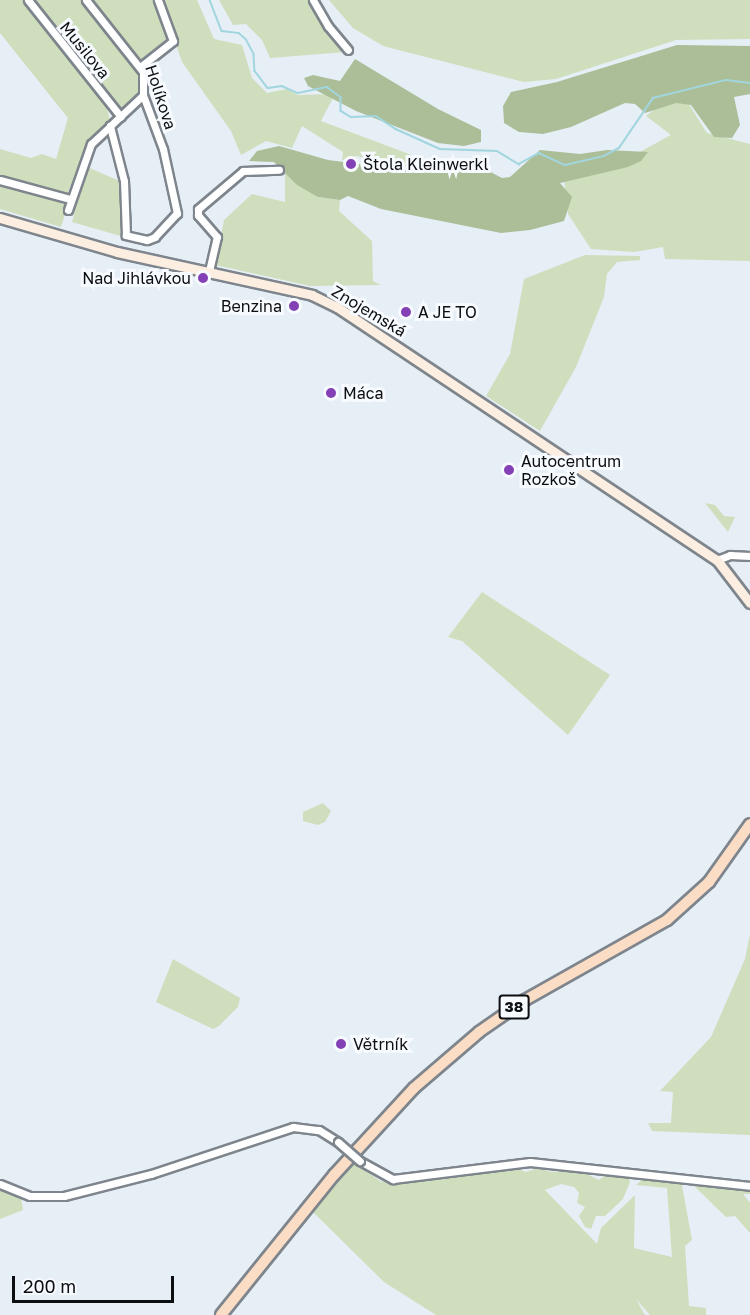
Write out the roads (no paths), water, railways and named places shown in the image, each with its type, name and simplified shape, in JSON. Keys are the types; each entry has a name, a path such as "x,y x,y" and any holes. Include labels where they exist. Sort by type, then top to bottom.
{"main road":[{"name":"Znojemská","path":"0,218 117,252 312,295 337,307 717,560 750,603"},
{"name":"38","path":"221,1315 341,1166 414,1088 517,1005 667,920 709,882 750,825"}],"street":[{"name":"Musilova","path":"28,0 121,117"},
{"name":"Holíkova","path":"86,0 140,67 144,77 143,95 163,149 177,213 155,237 147,240 126,235 124,181 110,126"},
{"path":"140,67 172,41 158,0"},
{"path":"314,0 328,26 348,50"},
{"path":"68,210 91,144 143,95"},
{"path":"209,271 217,237 198,215 198,209 243,171 279,170"},
{"path":"0,180 70,200"},
{"path":"717,560 730,555 750,556"},
{"path":"0,1184 30,1196 64,1196 151,1174 293,1127 319,1130 338,1142 360,1161 393,1179 530,1162 750,1186"}],"waterway":[{"path":"210,0 222,31 239,33 246,39 254,54 255,71 268,88 282,86 298,93 327,87 341,97 341,111 351,117 376,116 396,129 440,149 497,151 519,164 539,153 565,165 604,156 619,148 653,98 726,80 750,83"}],"place":[{"name":"Štola Kleinwerkl","path":"351,164"},
{"name":"Nad Jihlávkou","path":"203,278"},
{"name":"Benzina","path":"294,306"},
{"name":"A JE TO","path":"406,312"},
{"name":"Máca","path":"331,393"},
{"name":"Autocentrum Rozkoš","path":"509,470"},
{"name":"Větrník","path":"341,1044"}]}
